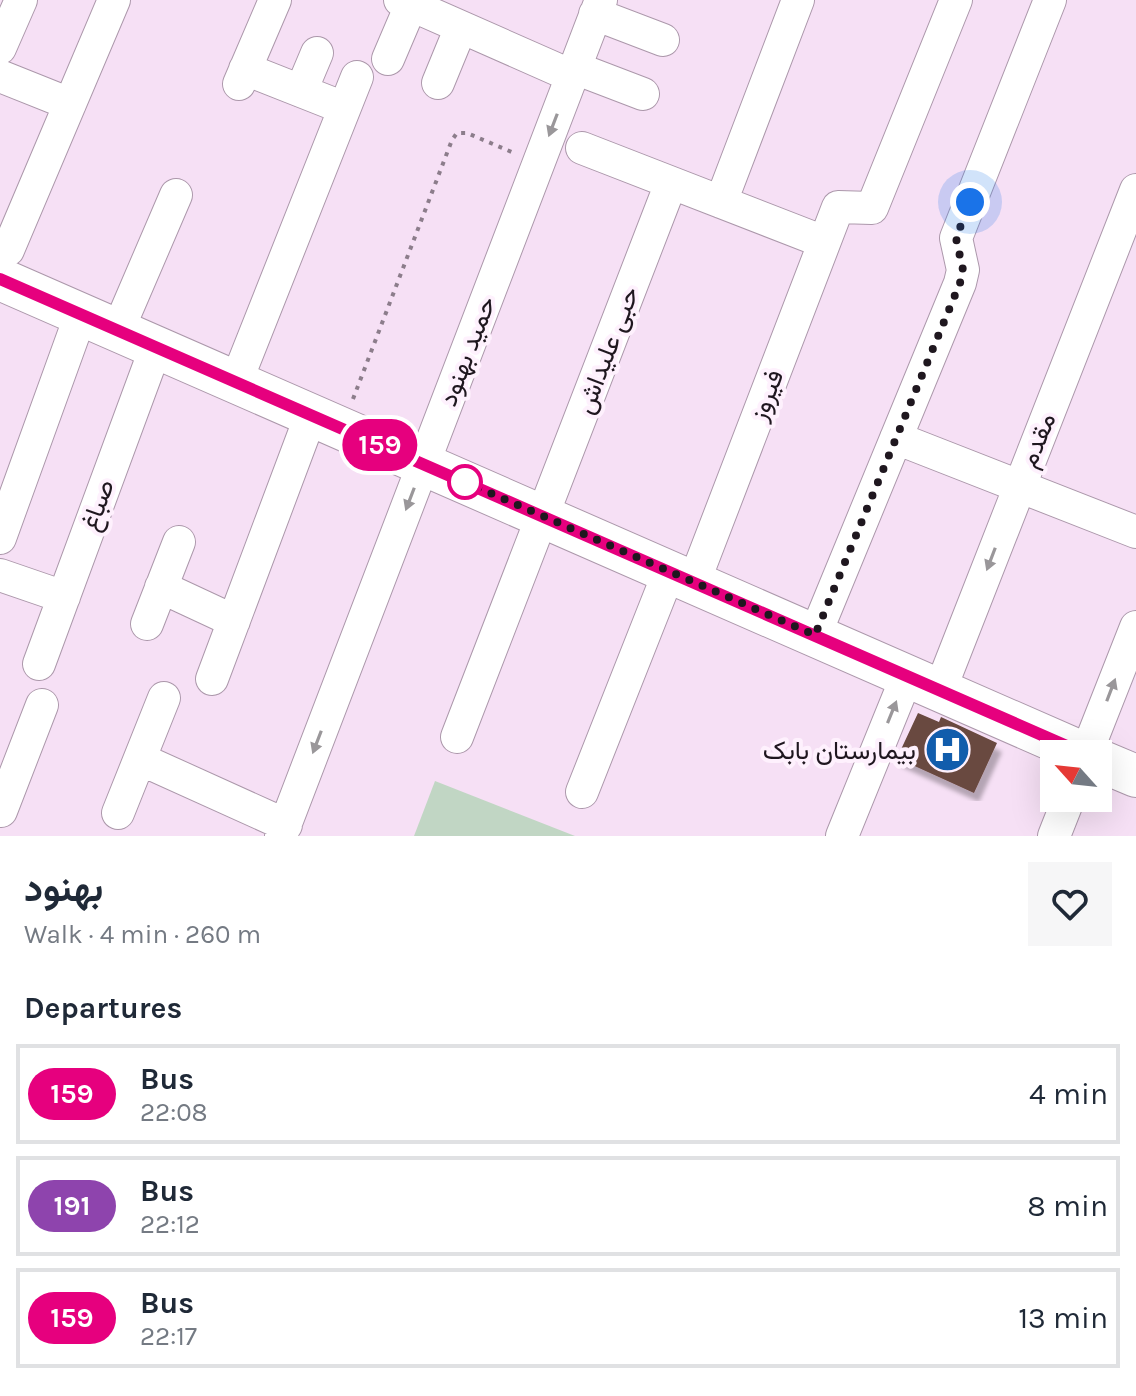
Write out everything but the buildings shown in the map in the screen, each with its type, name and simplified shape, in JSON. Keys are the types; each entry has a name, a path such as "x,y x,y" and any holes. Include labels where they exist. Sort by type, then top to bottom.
{"main road":[{"path":"4,276 156,347 1054,740"},
{"path":"1112,766 1136,776"}],"street":[{"path":"0,48 21,0"},
{"path":"4,276 114,0"},
{"path":"275,0 242,76 301,91 344,108"},
{"path":"721,202 798,0"},
{"name":"فیروز","path":"582,792 682,577 838,207 872,208 956,0"},
{"path":"815,635 960,283 963,270 956,245 1050,0"},
{"path":"388,59 415,4 461,27 573,72 643,94"},
{"path":"598,7 663,40"},
{"name":"حمید بهنود","path":"284,831 598,7"},
{"path":"438,83 461,27"},
{"path":"301,91 317,53"},
{"path":"0,76 70,104"},
{"path":"236,382 357,77"},
{"path":"582,148 824,242"},
{"name":"حبی علیداش","path":"457,737 671,183"},
{"name":"مقدم","path":"842,836 923,683 1019,486 1136,190"},
{"path":"0,538 100,322 176,195"},
{"name":"صباغ","path":"39,664 156,347"},
{"path":"212,679 234,621 326,422"},
{"path":"896,438 1136,532"},
{"path":"147,624 179,542"},
{"path":"0,575 64,597"},
{"path":"161,587 234,621"},
{"path":"1092,740 1135,630"},
{"path":"118,813 164,698"},
{"path":"1,811 14,736 42,705"},
{"path":"140,759 284,831"},
{"path":"1054,836 1063,812"}],"path":[{"path":"326,422 457,133 467,133 538,163"}],"green space":[{"path":"435,781 575,836 414,836"}],"bus line":[{"name":"159","path":"0,279 1053,740"}],"place":[{"name":"بیمارستان بابک","path":"947,750"}],"route":[{"path":"465,482 815,635 960,283 963,270 956,238 970,202"}]}
